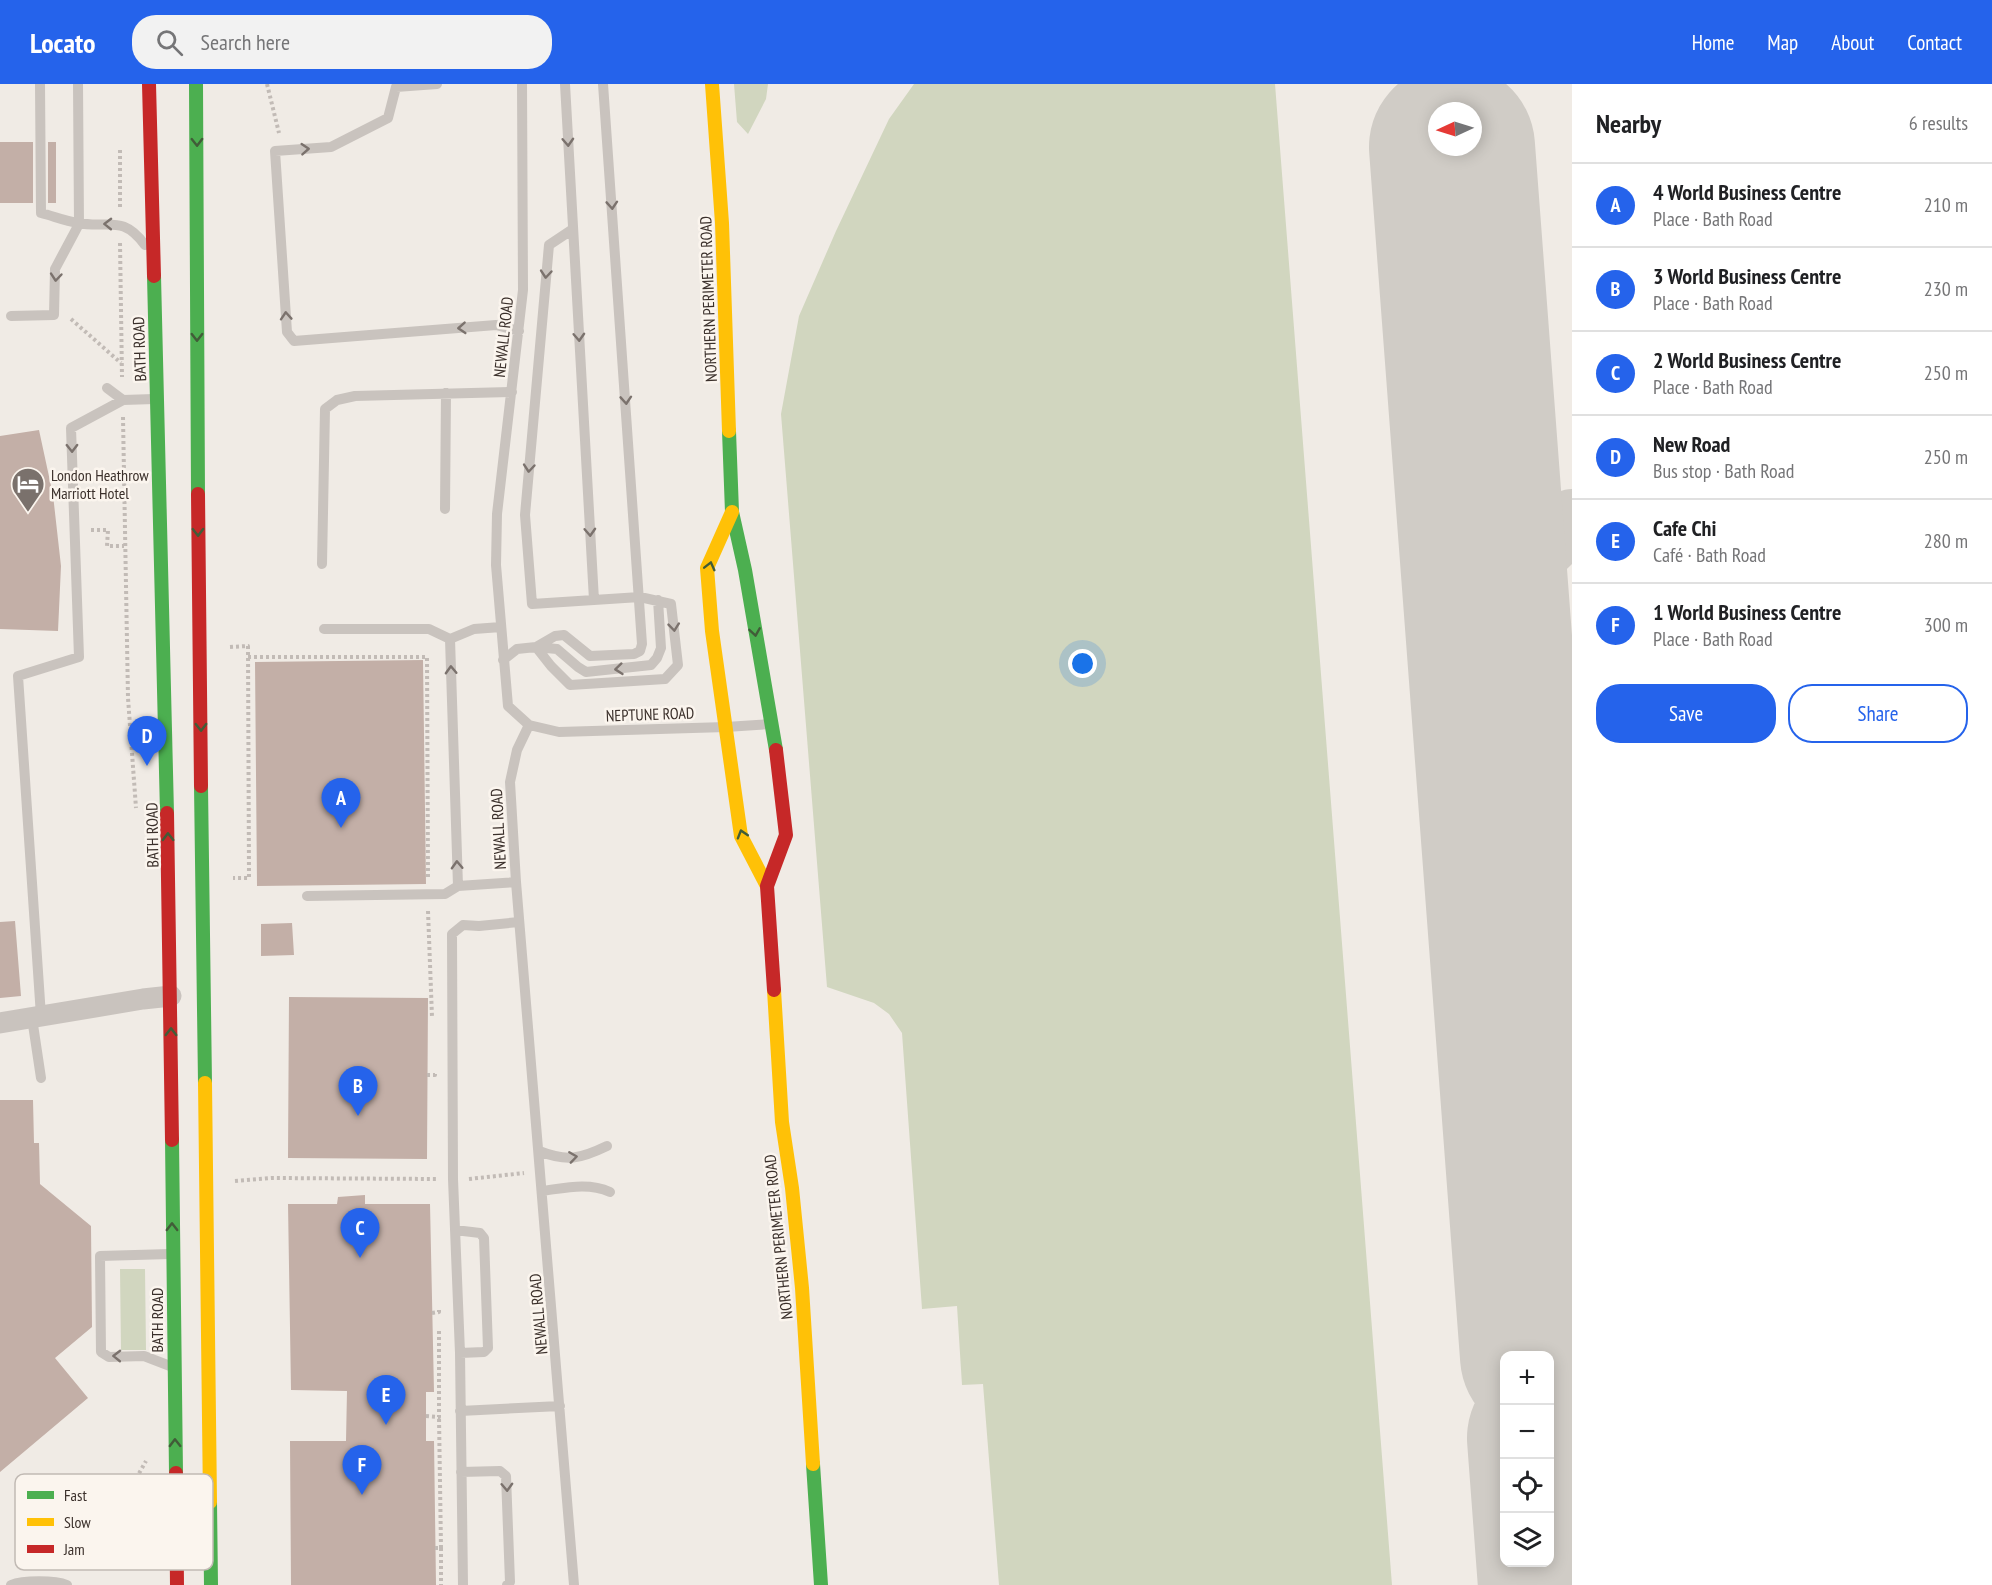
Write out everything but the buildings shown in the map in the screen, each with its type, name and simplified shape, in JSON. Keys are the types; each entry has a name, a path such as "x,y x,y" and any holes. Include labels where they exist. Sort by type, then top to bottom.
{"main road":[{"name":"BATH ROAD","path":"149,84 163,554 171,996 175,1474"},
{"path":"196,84 197,437 210,1474"},
{"name":"NORTHERN PERIMETER ROAD","path":"712,84 722,224 732,512 745,570 772,724 786,835 767,886"},
{"name":"NORTHERN PERIMETER ROAD","path":"732,512 707,568 712,631 741,836 767,886 782,1122 792,1188 802,1287 821,1585"},
{"name":"BATH ROAD","path":"177,1570 177,1585"},
{"path":"211,1570 211,1585"}],"street":[{"path":"0,1023 171,996"}],"lane":[{"path":"40,84 41,213 79,224 120,224 136,232 153,255"},
{"path":"11,316 54,315 55,269 79,224 78,84"},
{"path":"437,84 396,87 388,118 331,147 275,151 287,332 294,341 496,325 519,331"},
{"name":"NEWALL ROAD","path":"522,84 523,290 497,514 495,565 508,706 529,725 518,750 510,782 519,922 574,1585"},
{"path":"565,84 594,600"},
{"path":"536,647 555,636 564,635 590,656 634,654 640,651 642,644 603,84"},
{"path":"536,647 570,685 665,679 678,665 671,604 640,597 532,604 525,515 549,244 573,229"},
{"path":"107,388 123,400"},
{"path":"322,564 325,409 337,400 355,396 512,392"},
{"path":"445,509 446,393"},
{"path":"41,1078 18,676 79,657 71,428 123,400 158,399"},
{"path":"502,660 517,650 536,647 557,649 586,672 651,665 661,648 658,600"},
{"path":"324,629 429,629 450,639 474,629 501,627"},
{"path":"450,639 458,886"},
{"name":"NEPTUNE ROAD","path":"529,725 559,732 772,724"},
{"path":"307,896 445,894 458,886 516,882"},
{"path":"463,1585 453,1179 452,934 462,925 479,926 519,922"},
{"path":"538,1151 559,1159 588,1155 608,1146"},
{"path":"542,1191 582,1186 599,1187 610,1192"},
{"path":"455,1230 480,1233 484,1238 486,1271 488,1348 484,1352 459,1353"},
{"path":"173,1254 100,1256 100,1341 101,1352 109,1357 144,1356 174,1367"},
{"path":"460,1410 560,1406"},
{"path":"461,1472 500,1471 506,1476 508,1584"},
{"path":"11,1585 18,1582 56,1582 67,1585"}],"path":[{"path":"267,84 283,150"},
{"path":"54,304 122,364"},
{"path":"124,546 128,698 137,813"},
{"path":"230,647 248,646 249,878 233,878"},
{"path":"248,657 427,657 426,772 433,1029"},
{"path":"427,1075 435,1075 434,1064"},
{"path":"231,1181 272,1178 453,1179 541,1172"},
{"path":"439,1324 438,1548 441,1585"},
{"path":"426,1416 439,1417"},
{"path":"139,1474 148,1458"}],"green space":[{"path":"734,84 768,84 766,99 748,134 737,122"},
{"path":"914,84 1275,84 1392,1585 999,1585 983,1384 962,1385 957,1306 922,1309 902,1033 889,1014 874,1003 827,987 781,414 799,316 889,119"},
{"path":"120,1269 145,1269 146,1350 121,1350"}],"taxiway":[{"path":"1491,658 1502,616 1516,581 1539,550 1572,522"}],"runway":[{"path":"1453,156 1543,1351"},
{"path":"1552,1459 1561,1585"}],"traffic: fast":[{"path":"196,84 198,494"},
{"path":"154,276 167,813"},
{"path":"729,431 732,512 745,570 776,750"},
{"path":"201,786 205,1083"},
{"path":"172,1140 176,1473"},
{"path":"813,1464 821,1585"},
{"path":"211,1570 211,1585"}],"traffic: slow":[{"path":"712,84 722,223 729,431"},
{"path":"732,512 707,568 712,631 741,836 767,886"},
{"path":"774,990 782,1122 792,1188 802,1288 813,1464"},
{"path":"205,1083 210,1474"}],"traffic: jam":[{"path":"149,84 154,276"},
{"path":"198,494 201,786"},
{"path":"774,990 767,886 786,835 776,750"},
{"path":"167,813 172,1140"},
{"path":"177,1570 177,1585"}],"place":[{"name":"London Heathrow Marriott Hotel","path":"28,513"},
{"name":"New Road","path":"147,766"},
{"name":"4 World Business Centre","path":"341,828"},
{"name":"3 World Business Centre","path":"358,1116"},
{"name":"2 World Business Centre","path":"360,1258"},
{"name":"Cafe Chi","path":"386,1425"},
{"name":"1 World Business Centre","path":"362,1495"}]}
